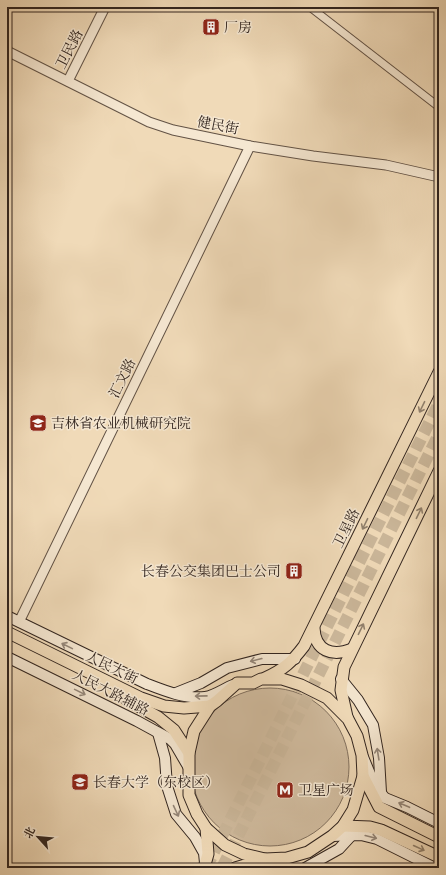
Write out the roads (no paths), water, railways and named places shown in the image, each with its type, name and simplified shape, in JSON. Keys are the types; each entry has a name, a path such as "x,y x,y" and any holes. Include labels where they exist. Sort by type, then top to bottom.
{"main road":[{"name":"卫星路","path":"261,679 280,671 295,659 304,646 439,372"},
{"path":"439,471 352,649 344,667 341,679 341,690 348,719 375,786 386,798 439,823"},
{"path":"7,616 147,684 173,693 205,697 237,683 252,683 261,679 282,679 301,685 327,698 348,719"},
{"path":"314,628 316,640 320,646 335,653 342,653 352,649"},
{"name":"人民大街","path":"7,632 141,698 164,706 184,708 210,706"},
{"name":"人民大街","path":"7,641 138,704 174,730 189,754"},
{"name":"人民大路辅路","path":"7,657 137,721 170,739 175,744 188,768"},
{"path":"173,693 201,683 227,668 262,659 295,659"},
{"path":"341,679 358,700 373,725 379,758 381,792"},
{"path":"237,683 217,702 210,706 194,731 189,754 189,795 197,814 206,828 225,845 244,854 265,859"},
{"path":"158,732 165,758 167,786 176,814 195,837 204,853 205,866"},
{"path":"235,868 265,859 287,858 308,852 332,836 354,810 363,776 362,755"},
{"path":"363,776 380,807 439,837"},
{"path":"342,826 370,827 381,830 439,857"},
{"path":"205,866 208,854 206,828"},
{"path":"332,836 361,835 377,839 435,868"},
{"path":"305,868 339,849 351,836"}],"street":[{"name":"卫民路","path":"68,81 105,7"},
{"path":"310,7 439,107"},
{"name":"健民街","path":"7,51 149,122 173,130 250,146 386,165 439,177"},
{"name":"汇文路","path":"19,622 250,146"}],"tunnel":[{"path":"206,868 439,403"},
{"path":"222,868 439,434"}],"place":[{"name":"厂房","path":"211,27"},
{"name":"吉林省农业机械研究院","path":"38,423"},
{"name":"长春公交集团巴士公司","path":"294,571"},
{"name":"长春大学（东校区）","path":"80,782"},
{"name":"卫星广场","path":"285,790"}]}
